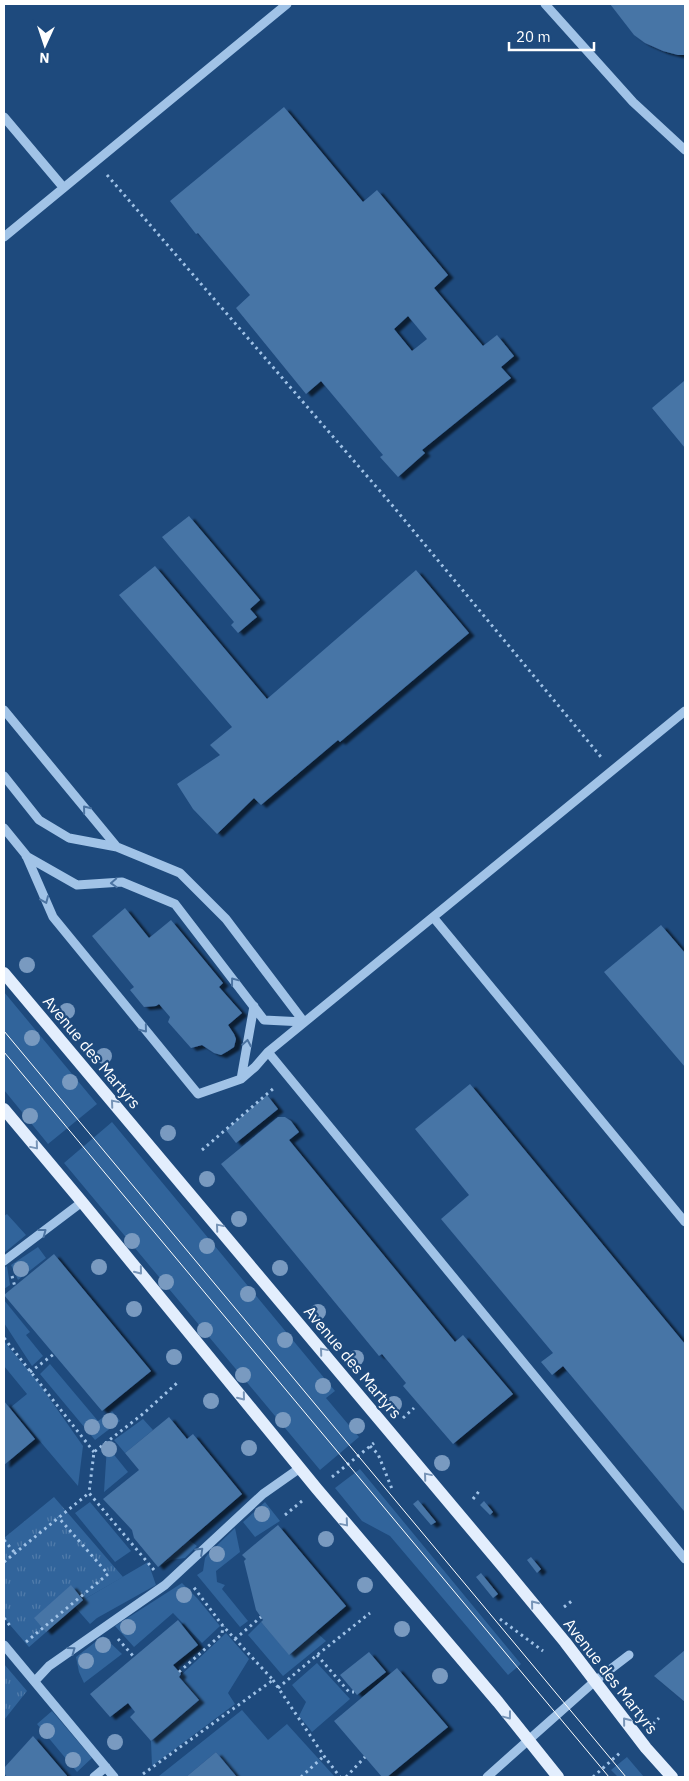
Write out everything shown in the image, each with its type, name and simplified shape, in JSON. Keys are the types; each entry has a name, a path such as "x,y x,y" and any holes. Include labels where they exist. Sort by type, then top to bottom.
{"main road":[{"name":"Avenue des Martyrs","path":"4,973 459,1513 565,1642 646,1748 672,1777"},
{"path":"4,1109 300,1468 498,1702 527,1741 558,1777"}],"street":[{"path":"4,236 287,4"},
{"path":"545,4 632,102 685,150"},
{"path":"4,117 63,187"},
{"path":"4,710 116,846"},
{"path":"4,828 26,856 53,917 198,1094 240,1079 255,1067 268,1052 304,1022 685,711"},
{"path":"4,776 39,820 69,838 116,846 180,873 226,919 304,1022"},
{"path":"26,856 77,885 122,882 175,904 264,1020 304,1022"},
{"path":"433,917 685,1222"},
{"path":"240,1079 254,1006"},
{"path":"268,1052 685,1559"},
{"path":"4,1261 82,1202"},
{"path":"34,1681 49,1666 165,1585 263,1494 300,1468"},
{"path":"4,1645 114,1777"},
{"path":"487,1777 629,1654"},
{"path":"94,1777 106,1767"}],"path":[{"path":"96,161 392,505 612,771"},
{"path":"202,1150 288,1076"},
{"path":"4,1338 94,1452"},
{"path":"30,1372 54,1354"},
{"path":"4,1562 89,1492 94,1452 177,1383"},
{"path":"333,1477 377,1440"},
{"path":"370,1446 378,1454 392,1489"},
{"path":"470,1503 480,1490"},
{"path":"89,1492 165,1585"},
{"path":"11,1654 108,1574 58,1517"},
{"path":"4,1540 15,1553"},
{"path":"180,1571 235,1639 273,1680 340,1777"},
{"path":"561,1610 573,1600"},
{"path":"278,1688 316,1655 370,1613"},
{"path":"235,1639 261,1617"},
{"path":"500,1619 544,1653"},
{"path":"179,1672 222,1634 224,1626"},
{"path":"316,1655 349,1692 354,1692"},
{"path":"143,1774 273,1680"},
{"path":"593,1777 627,1747"},
{"path":"301,1777 324,1756"},
{"path":"346,1777 365,1758"}],"green space":[{"path":"4,992 97,1104 48,1144 4,1090"},
{"path":"112,1122 335,1391 326,1398 359,1437 320,1470 64,1163"},
{"path":"7,1214 26,1235 4,1253 4,1216"},
{"path":"38,1247 46,1258 18,1280 11,1265"},
{"path":"7,1266 10,1285 4,1289 4,1268"},
{"path":"4,1300 30,1332 26,1335 43,1356 32,1366 4,1323"},
{"path":"4,1341 38,1382 83,1446 78,1486 11,1407 27,1394 4,1366"},
{"path":"50,1364 98,1421 112,1411 120,1421 95,1440 40,1374"},
{"path":"143,1419 153,1430 125,1453 114,1440"},
{"path":"107,1446 128,1472 104,1492"},
{"path":"360,1469 521,1664 508,1675 390,1536 362,1521 335,1488"},
{"path":"54,1497 123,1577 83,1600 29,1647 4,1618 4,1538"},
{"path":"90,1502 131,1551 115,1562 75,1513"},
{"path":"265,1502 280,1521 255,1537 243,1522"},
{"path":"235,1528 240,1552 216,1571 217,1582 225,1585 222,1589 248,1621 240,1627 197,1575 203,1571 205,1558 208,1554"},
{"path":"189,1540 197,1546 185,1558 171,1560 158,1567"},
{"path":"148,1562 156,1585 97,1618 90,1624 75,1607 83,1600"},
{"path":"182,1583 220,1626 202,1643 173,1613 134,1647 115,1626"},
{"path":"261,1622 289,1654 316,1632 326,1641 283,1676 248,1635"},
{"path":"226,1633 249,1659 228,1693 235,1704 152,1766 151,1741 199,1700 179,1677"},
{"path":"103,1636 122,1654 84,1683 79,1672 76,1657"},
{"path":"317,1663 350,1699 312,1732 299,1716 306,1702 292,1685"},
{"path":"4,1664 27,1691 4,1720"},
{"path":"242,1710 268,1740 287,1724 335,1777 235,1777 216,1752 186,1777 159,1776"},
{"path":"52,1711 92,1758 77,1772 37,1724"},
{"path":"627,1757 644,1777 618,1777 611,1770"}],"building":[{"path":"610,4 685,4 685,55 663,51 645,43 634,35"},
{"path":"284,107 363,202 377,190 448,275 434,288 483,346 497,335 514,356 501,367 511,378 422,450 425,453 398,477 380,457 383,455 321,381 306,394 236,308 250,295 198,233 196,234 170,201","holes":["408,316 427,339 412,351 394,329"]},
{"path":"684,381 685,384 685,448 652,408"},
{"path":"189,516 260,600 250,609 257,617 238,633 231,625 234,622 162,537"},
{"path":"155,566 267,699 416,570 469,633 340,742 338,740 261,805 254,798 217,834 193,809 177,784 220,755 210,745 232,727 119,595"},
{"path":"125,908 149,938 171,920 223,983 219,987 242,1013 228,1025 236,1039 234,1047 221,1055 202,1045 191,1048 168,1022 170,1017 159,1004 144,1007 130,990 134,987 92,936"},
{"path":"661,925 685,953 685,1067 604,972"},
{"path":"470,1084 685,1344 684,1511 563,1366 552,1375 541,1362 553,1353 441,1219 469,1195 415,1129"},
{"path":"267,1095 278,1109 236,1143 226,1130"},
{"path":"278,1117 285,1117 291,1121 299,1132 289,1140 455,1342 463,1335 513,1394 453,1444 403,1386 406,1383 382,1354 379,1356 221,1164"},
{"path":"54,1254 151,1371 102,1411 4,1295"},
{"path":"4,1401 35,1439 4,1465"},
{"path":"169,1417 187,1439 193,1434 242,1494 158,1567 134,1538 132,1530 103,1499 139,1470 125,1453"},
{"path":"418,1500 436,1522 431,1525 413,1504"},
{"path":"484,1501 493,1512 490,1515 480,1505"},
{"path":"278,1525 346,1606 289,1655 261,1622 263,1620 256,1610 244,1561 246,1559 242,1555"},
{"path":"531,1557 541,1569 537,1573 527,1560"},
{"path":"481,1573 498,1594 493,1598 476,1577"},
{"path":"71,1585 83,1600 46,1632 34,1618"},
{"path":"178,1620 198,1645 173,1665 181,1674 179,1677 199,1700 151,1741 130,1717 135,1712 128,1703 110,1717 90,1694"},
{"path":"685,1650 685,1702 654,1676"},
{"path":"369,1652 386,1672 357,1695 340,1675"},
{"path":"397,1668 448,1727 387,1777 382,1777 334,1721"},
{"path":"33,1736 68,1777 7,1777 4,1773 4,1768"},
{"path":"216,1752 236,1776 186,1777"}],"tram line":[{"path":"4,1031 626,1777"},
{"path":"4,1052 609,1777"}]}
